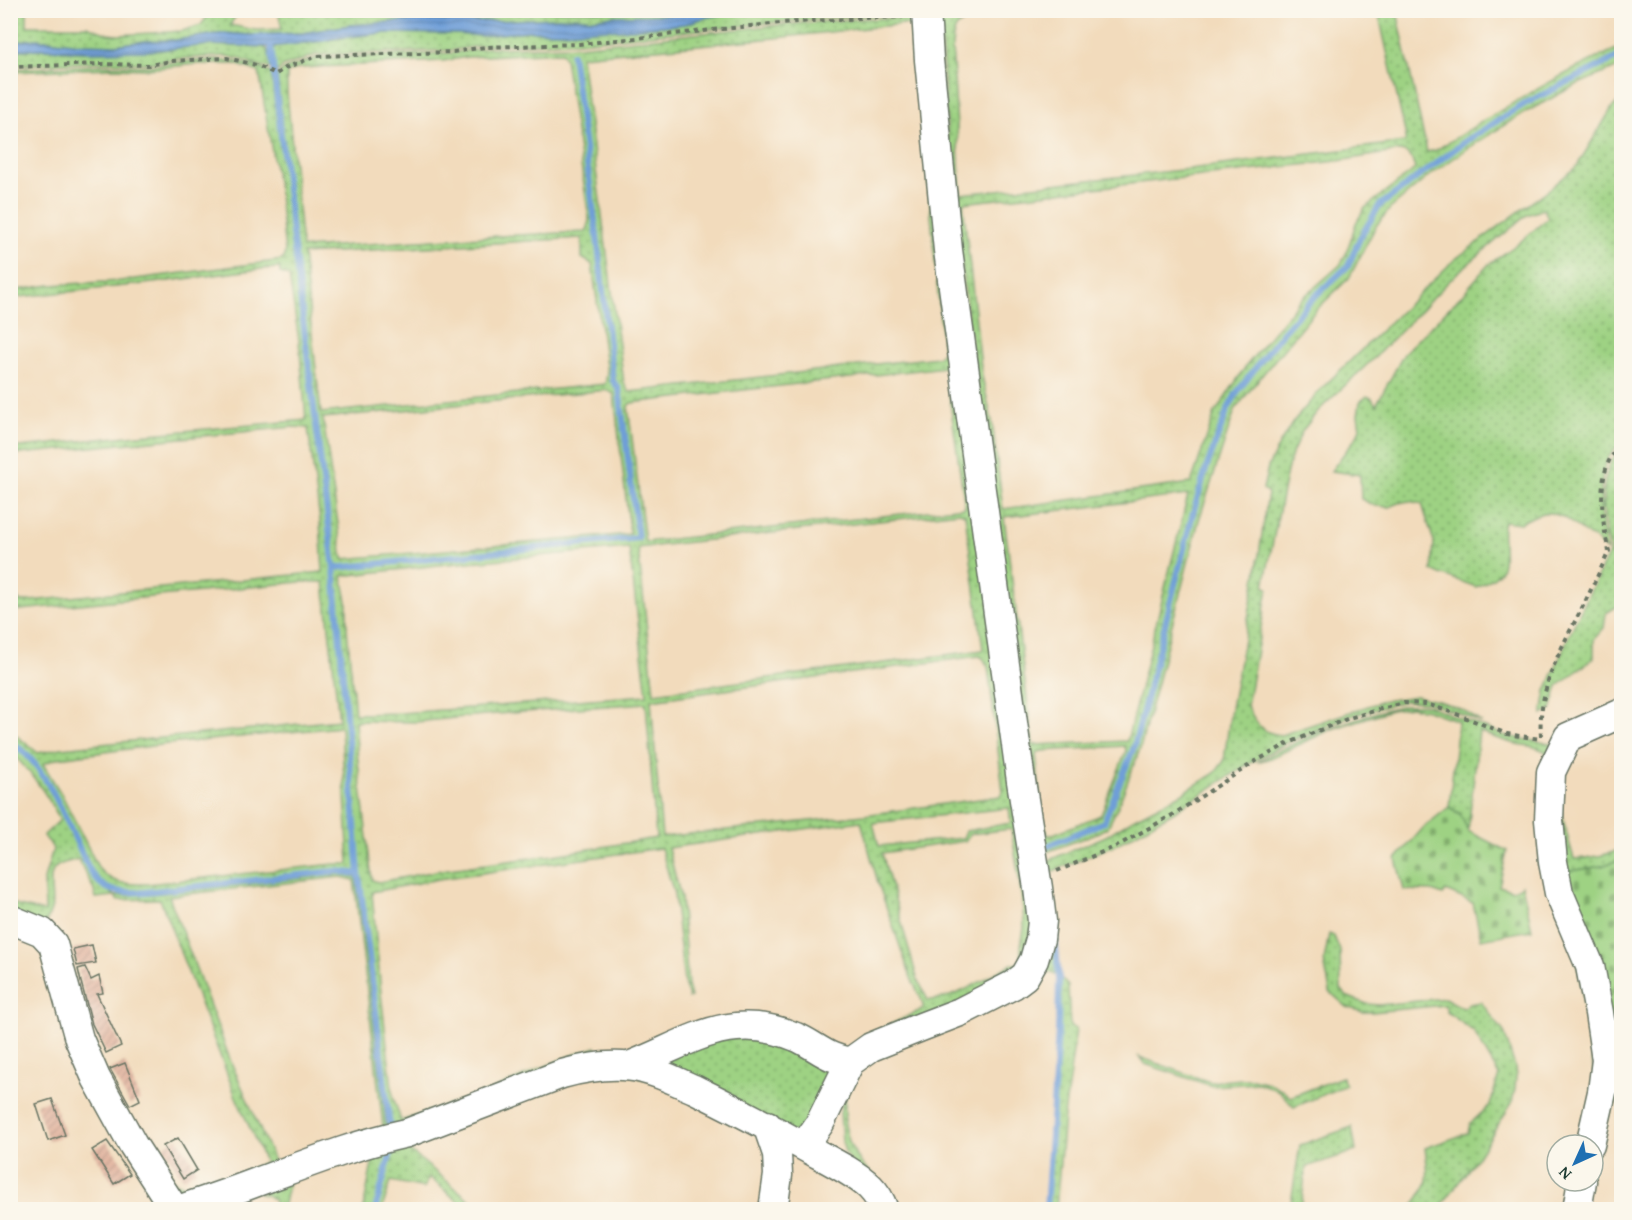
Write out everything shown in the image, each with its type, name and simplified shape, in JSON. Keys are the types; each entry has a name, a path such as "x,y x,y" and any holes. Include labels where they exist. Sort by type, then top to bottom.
{"street":[{"path":"804,1146 820,1123 850,1062 872,1047 960,1012 1013,986 1025,976 1034,960 1040,939 1041,921 1037,879 1021,782 948,250 926,13"},
{"path":"1593,1133 1606,1060 1590,966 1559,893 1553,862 1549,820 1551,772 1568,737 1622,713"},
{"path":"10,919 42,932 53,944 80,1039 96,1078 133,1144 176,1209 329,1155 407,1133 562,1074 584,1068 605,1066 629,1066 667,1077 767,1125 833,1162 869,1186 881,1200 884,1209"},
{"path":"629,1066 697,1036 723,1028 750,1025 773,1029 797,1037 832,1057 850,1062"},
{"path":"767,1125 777,1154 778,1175 773,1209"},
{"path":"1577,1209 1580,1193"}],"path":[{"path":"10,67 149,65 172,61 227,58 256,65 276,74 285,68 317,56 453,52 485,47 579,44 780,23 912,16 926,13"},
{"path":"1037,879 1117,846 1174,814 1288,743 1349,718 1381,709 1404,703 1428,704 1507,734 1541,740 1540,714 1544,691 1569,632 1609,551 1604,532 1602,494 1609,462 1612,455 1622,446"}],"green space":[{"path":"11,10 27,11 27,26 87,26 108,34 118,35 182,31 201,25 212,10 239,11 230,25 256,30 282,29 278,10 689,11 669,15 613,16 593,19 576,17 475,22 430,20 392,22 350,25 302,33 250,35 225,33 116,45 36,39 11,42"},
{"path":"744,11 921,11 921,15 862,16 779,22 579,42 316,55 284,66 275,73 272,50 276,46 384,33 483,36 528,31 619,30 685,24 708,17"},
{"path":"931,11 941,11 945,15 944,19 947,20 968,12 1035,11 968,20 960,24 954,32 952,45 961,194 1405,142 1406,137 1378,11 1397,11 1427,152 1436,150 1550,82 1621,47 1621,53 1527,101 1466,139 1378,205 1358,237 1347,265 1311,298 1281,332 1237,390 1227,409 1206,466 1192,512 1133,747 1106,813 1103,820 1046,845 1037,812 969,326 950,168 941,33 938,33 947,168 965,326 1034,813 1048,873 1042,876 990,541 949,210","holes":["1400,151 1409,155 1415,169 1365,208 1356,223 1340,265 1299,301 1246,366 1215,413 1191,483 1003,509 992,421 982,376 963,203 1338,161","1188,495 1127,741 1033,745 1004,517","1125,746 1126,751 1101,815 1048,836 1041,810 1036,754 1041,751"]},
{"path":"862,19 920,19 923,25 946,269 998,653 1038,908 1038,938 1034,952 1016,976 974,1000 922,1020 853,1053 838,1054 873,1033 923,1009 923,1003 911,978 878,883 861,821 668,848 681,898 691,997 689,998 684,983 674,894 661,848 439,879 372,892 393,1096 401,1121 490,1091 562,1059 596,1047 598,1055 588,1062 559,1070 434,1118 371,1136 210,1193 187,1195 167,1188 147,1159 153,1155 169,1178 186,1185 222,1180 265,1162 236,1097 160,899 117,900 115,896 340,874 356,877 386,1125 391,1129 360,874 336,570 640,538 621,389 615,381 599,235 573,52 570,53 596,235 613,382 618,389 637,537 336,567 293,232 277,75 285,69 317,58 453,53 486,48 579,46 780,25","holes":["903,24 912,27 915,34 943,351 938,357 629,392 624,383 581,56","562,52 565,59 589,218 586,232 302,248 287,73 299,68 443,61 468,57","582,238 582,258 592,264 607,374 605,384 321,413 303,254","945,367 965,507 645,542 628,406 631,403","607,390 614,394 630,534 343,559 323,418","960,512 965,514 983,650 654,693 638,548","629,548 647,695 400,713 355,714 347,628 347,601 342,576","979,656 983,658 988,667 1003,791 1001,796 864,815 662,837 651,700","646,703 656,838 441,870 378,882 372,880 355,721 416,722","1009,808 1011,823 966,831 963,838 879,846 873,823","1011,829 1021,889 1024,926 1022,958 1018,964 1012,964 960,992 928,1000 917,978 882,853 965,841 970,834","341,877 354,880 383,1127 290,1159 274,1161 231,1062 169,896"]},
{"path":"209,45 263,47 268,50 271,69 227,56 172,59 149,63 11,65 10,52 45,49 76,52 149,51"},
{"path":"1621,57 1621,66 1576,85 1517,117 1470,147 1430,175 1390,209 1376,226 1349,278 1316,310 1235,410 1199,520 1140,749 1119,804 1108,827 1047,852 1047,848 1105,823 1109,814 1136,748 1195,513 1209,467 1229,410 1240,391 1283,334 1313,300 1350,267 1361,239 1381,207 1468,141 1528,103"},
{"path":"228,61 250,65 271,73 333,568 357,872 336,870 145,891 113,889 98,879 90,868 59,800 42,772 33,759 11,740 11,731 38,753 61,748 339,720 324,582 300,582 11,611 11,542 17,598 20,602 323,572 320,521 308,428 293,427 11,455 11,448 306,420 299,341 289,276 280,273 280,268 11,298 11,291 50,285 120,281 283,260 285,252 279,195 259,72 235,64 198,64 147,69 11,72 11,69 100,65 150,66 173,62","holes":["341,727 349,864 147,884 116,881 99,869 62,795 43,764 58,758 168,744"]},
{"path":"1621,99 1622,444 1612,453 1606,463 1601,487 1601,515 1607,551 1563,517 1551,513 1543,513 1520,523 1504,521 1501,569 1493,578 1476,587 1432,571 1434,542 1422,504 1409,501 1390,507 1375,506 1361,499 1360,475 1331,471 1357,436 1360,428 1358,415 1360,402 1367,396 1372,398 1376,405 1405,352 1461,296 1488,265 1548,218 1544,209 1527,215 1456,274 1374,358 1317,412 1303,430 1287,471 1264,586 1268,588 1247,706 1257,723 1263,730 1281,735 1383,701 1416,696 1463,710 1482,723 1427,702 1404,701 1348,717 1288,742 1255,760 1117,844 1051,872 1049,860 1106,836 1183,793 1215,773 1224,761 1268,493 1263,489 1268,467 1280,443 1293,422 1321,389 1454,260 1577,166 1612,108"},
{"path":"1621,449 1621,604 1606,613 1604,628 1594,639 1594,658 1558,686 1551,710 1542,714 1546,691 1557,664 1610,551 1605,526 1605,483 1613,458"},
{"path":"1405,705 1427,705 1506,736 1558,745 1553,753 1574,934 1595,1079 1546,752 1534,747 1503,741 1479,731 1468,831 1460,814 1449,807 1458,721 1427,710 1411,707 1391,710 1332,729 1271,758 1257,762 1329,728"},
{"path":"1621,719 1621,723 1571,748 1563,758 1558,785 1562,817 1574,859 1598,856 1621,849 1621,859 1602,866 1564,872 1601,972 1608,1016 1621,1034 1621,1097 1609,1111 1599,1133 1595,1133 1606,1086 1608,1050 1592,966 1563,890 1554,838 1553,817 1555,777 1559,760 1570,743"},
{"path":"11,744 18,748 35,767 53,795 96,882 115,896 96,898 91,882 78,859 61,864 52,873 52,905 44,929 11,915 10,902 45,912 44,879 53,849 43,836 60,820 38,784 11,752"},
{"path":"1449,807 1460,814 1468,831 1507,851 1499,886 1511,890 1522,885 1532,930 1481,939 1473,903 1446,891 1443,895 1432,891 1404,890 1396,859 1424,827"},
{"path":"1621,859 1621,1034 1608,1016 1564,872 1602,866"},
{"path":"1048,877 1057,975 1052,972 1047,973 999,1003 892,1047 871,1058 847,1090 845,1125 850,1145 863,1166 880,1181 904,1209 892,1209 846,1155 842,1142 840,1113 847,1083 865,1056 981,1006 1025,982 1042,960 1046,950 1048,904 1044,878"},
{"path":"1329,934 1334,936 1340,951 1341,990 1346,996 1367,1004 1379,1005 1445,998 1463,1008 1469,1004 1481,1002 1504,1032 1515,1067 1516,1077 1512,1103 1477,1158 1439,1209 1410,1209 1422,1193 1427,1181 1425,1148 1468,1133 1470,1124 1490,1105 1499,1075 1474,1032 1447,1012 1445,1005 1372,1012 1347,1007 1330,992 1324,961"},
{"path":"1061,978 1068,986 1070,1027 1076,1029 1064,1116 1056,1209 1048,1209 1060,1030"},
{"path":"744,1031 843,1066 799,1138 655,1060"},
{"path":"1139,1057 1210,1082 1253,1079 1269,1083 1290,1097 1342,1077 1346,1085 1294,1107 1279,1091 1259,1083 1212,1086 1145,1064"},
{"path":"592,1071 632,1071 656,1078 734,1113 762,1129 771,1137 776,1151 760,1133 745,1123 665,1085 633,1075 605,1073 588,1075 554,1084 404,1146 481,1209 467,1209 429,1177 424,1188 391,1181 382,1209 377,1209 394,1145 392,1144 374,1209 363,1210 373,1147 404,1139 570,1076"},
{"path":"1352,1127 1356,1151 1306,1167 1301,1209 1290,1209 1300,1145"},
{"path":"290,1175 283,1209 273,1209 274,1200 267,1195 259,1194"}],"water":[{"path":"689,11 744,11 708,17 685,24 619,30 528,31 483,36 384,33 271,47 209,45 149,51 88,52 45,49 11,52 11,42 36,39 116,45 225,33 250,35 302,33 350,25 392,22 430,20 475,22 576,17 593,19 613,16 669,15"}],"building":[{"path":"92,945 96,963 77,966 73,949"},
{"path":"85,967 91,980 99,976 103,993 97,994 121,1046 106,1053 92,1024 81,982 78,969"},
{"path":"125,1063 140,1100 130,1105 110,1069"},
{"path":"52,1099 65,1135 48,1141 36,1104"},
{"path":"178,1138 197,1170 183,1179 163,1146"},
{"path":"107,1141 130,1174 114,1184 92,1150"}],"waterway":[{"path":"271,47 334,568 359,874 390,1127"},
{"path":"334,568 638,538 619,389 613,381 597,236 572,54"},
{"path":"1045,847 1104,822 1134,747 1207,466 1228,409 1238,391 1282,333 1312,299 1348,266 1360,238 1379,206 1467,140 1528,102 1622,55"},
{"path":"10,742 21,750 42,774 90,870 103,886 113,891 145,892 336,871 359,874"},
{"path":"1046,1210 1058,1031 1059,979 1054,926"},
{"path":"375,1210 393,1145"}]}
